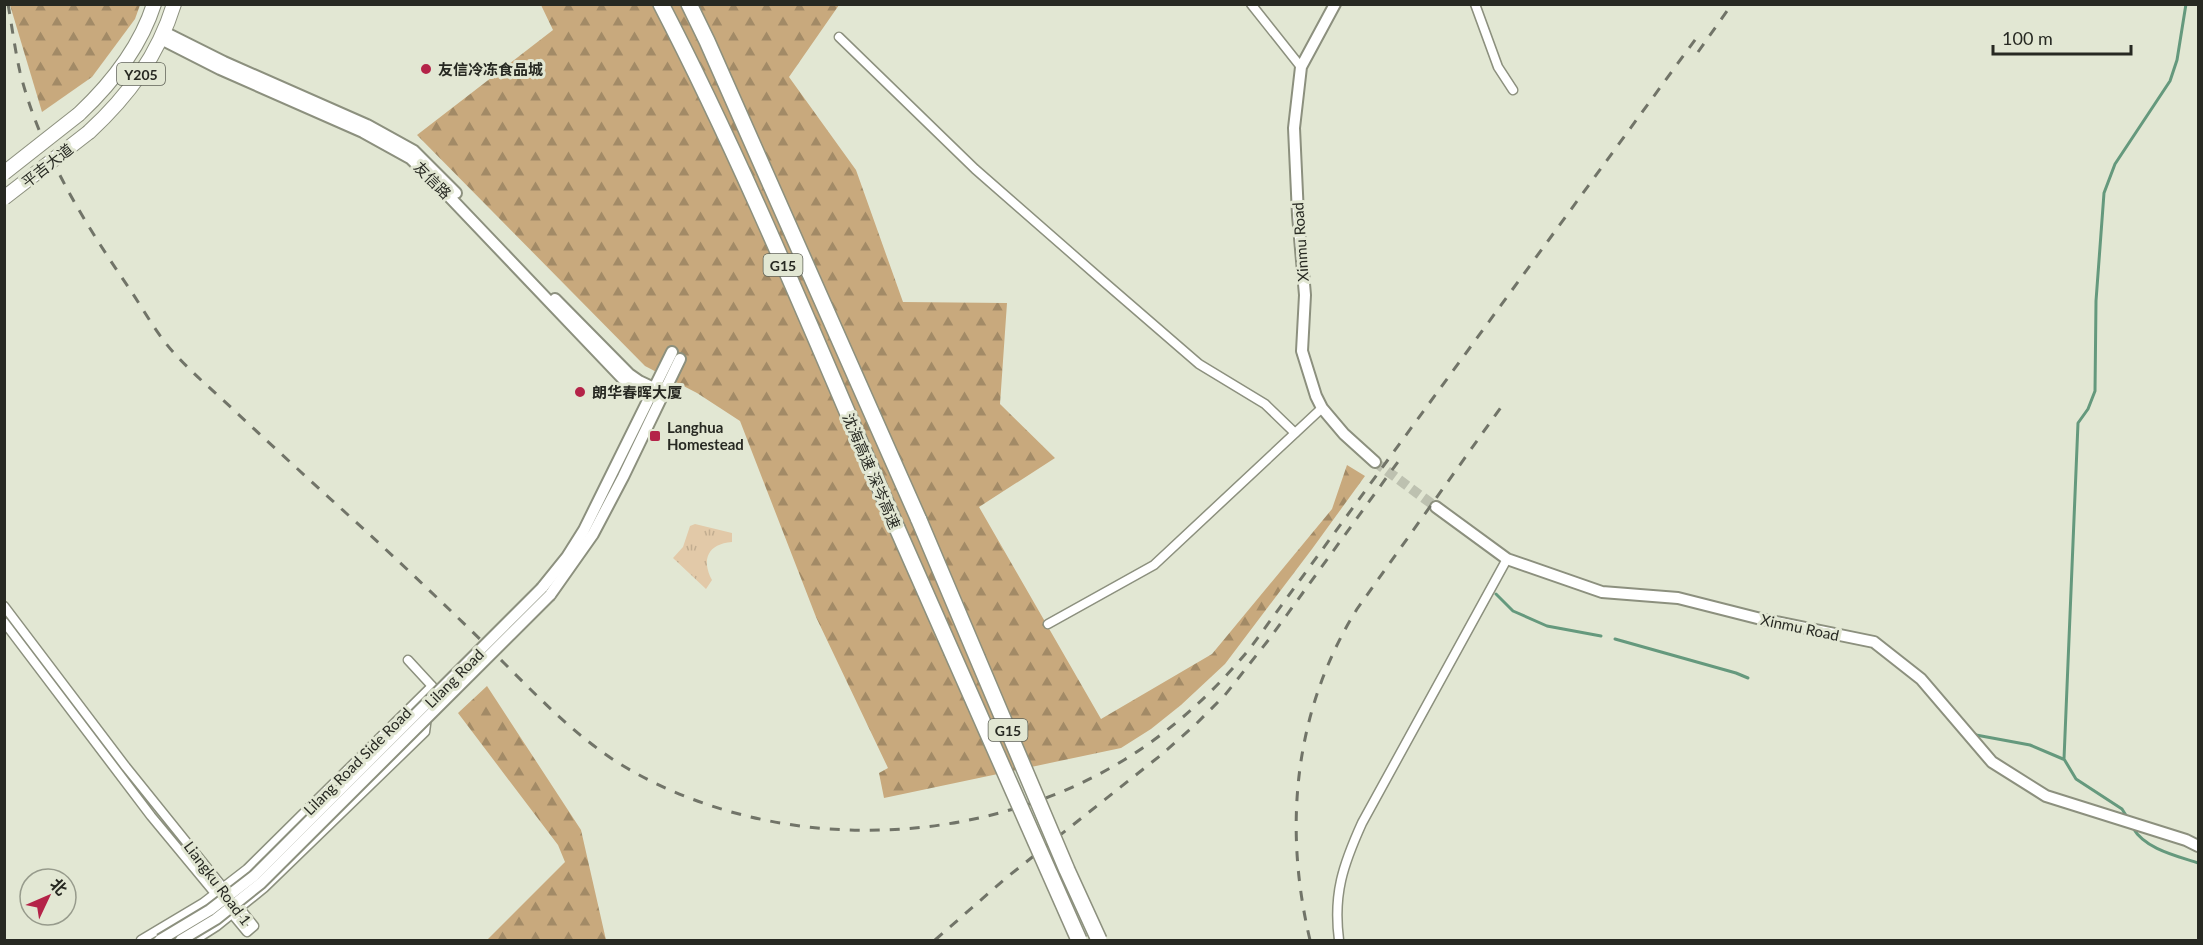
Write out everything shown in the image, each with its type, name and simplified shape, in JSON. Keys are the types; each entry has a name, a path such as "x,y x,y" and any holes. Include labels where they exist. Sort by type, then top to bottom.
{"highway":[{"name":"沈海高速 深岑高速","path":"661,4 688,57 766,227 1079,940"},
{"name":"沈海高速 深岑高速","path":"688,4 707,40 919,520 1067,870 1099,940"}],"main road":[{"name":"平吉大道","path":"4,173 101,94 121,70 154,4"},
{"name":"Y205","path":"163,36 174,4"},
{"name":"平吉大道","path":"4,198 89,132 115,107 137,81 163,36"}],"street":[{"path":"1251,4 1301,68"},
{"name":"Xinmu Road","path":"1335,4 1301,68 1294,129 1305,295 1302,351 1322,408 1344,434 1375,462"},
{"path":"1475,4 1498,67 1513,90"},
{"name":"友信路","path":"163,36 220,69 363,132 410,158 626,381 652,392"},
{"path":"839,37 975,169 1103,281 1199,364 1264,404 1295,434"},
{"name":"Lilang Road","path":"160,940 210,910 254,876 546,592 584,530 652,392 676,355 623,477 593,534 546,592 261,883 216,919 181,940"},
{"path":"1048,624 1154,565 1322,408"},
{"name":"Xinmu Road","path":"1436,507 1507,559 1602,592 1678,598 1761,619 1874,642 1922,680 1992,762 2046,796 2123,819 2199,846"},
{"path":"1339,940 1336,924 1338,892 1345,861 1357,832 1507,559"},
{"name":"Liangku Road 1","path":"4,606 236,912"},
{"name":"Liangku Road 1","path":"4,622 144,807 220,891"},
{"path":"408,660 432,686"},
{"name":"Lilang Road Side Road","path":"141,940 185,915 248,869 432,686"},
{"name":"Lilang Road Side Road","path":"195,940 236,912 264,888 425,732 432,686"}],"green space":[{"path":"10,4 140,5 135,19 92,77 42,112"},
{"path":"541,5 839,5 789,77 856,170 903,302 1007,303 1000,404 1055,458 979,507 1101,719 1212,654 1332,509 1347,465 1365,476 1225,664 1181,705 1151,729 1121,748 884,798 879,773 888,768 816,617 740,421 697,393 645,366 417,135 553,30"},
{"path":"695,524 732,533 732,542 717,546 709,554 707,565 712,580 706,589 673,558 683,547 690,526"},
{"path":"487,686 581,830 606,940 487,940 565,862 558,845 458,713"}],"waterway":[{"path":"2127,817 2122,809 2076,779 2064,759 2078,423 2088,409 2095,391 2096,301 2104,193 2115,164 2170,81 2177,60 2186,4"},
{"path":"1496,594 1513,611 1547,626 1601,636"},
{"path":"1615,639 1748,678"},
{"path":"1976,735 2030,745 2063,759"},
{"path":"2133,828 2138,835 2153,846 2198,863"}],"tunnel":[{"path":"1375,462 1436,507"}],"railway":[{"path":"8,4 20,72 39,131 52,159 97,240 157,332 197,377 459,618 559,717 620,764 679,794 741,815 806,827 872,830 939,825 1003,812 1066,790 1142,748 1176,723 1208,694 1251,647 1700,33"},
{"path":"1698,52 1732,4"},
{"path":"1310,940 1297,855 1296,812 1307,728 1319,687 1357,609 1504,403"},
{"path":"935,940 1006,878 1161,755 1225,695 1270,638 1400,459"}],"place":[{"name":"友信冷冻食品城","path":"426,69"},
{"name":"朗华春晖大厦","path":"580,392"},
{"name":"Langhua Homestead","path":"655,436"}]}
